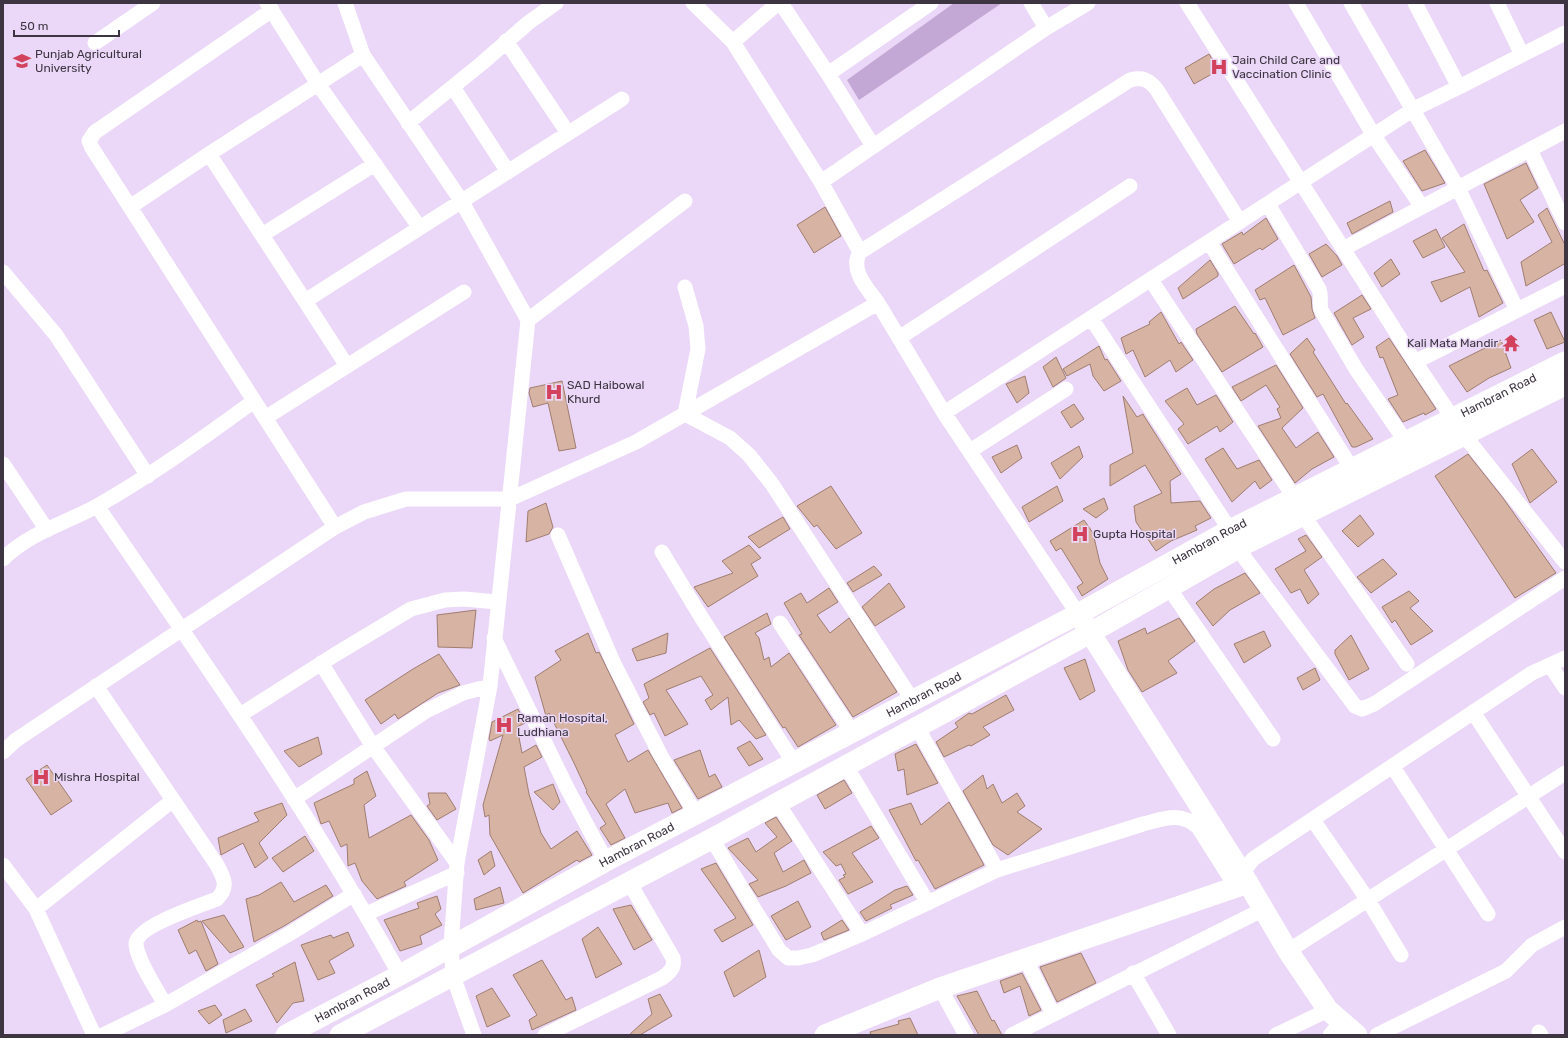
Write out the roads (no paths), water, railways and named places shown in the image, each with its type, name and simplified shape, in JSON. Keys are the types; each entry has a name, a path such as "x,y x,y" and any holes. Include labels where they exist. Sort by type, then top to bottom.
{"main road":[{"name":"Hambran Road","path":"340,1035 712,839 777,802 1090,633 1238,549 1352,469 1406,442 1459,427 1565,362"},
{"name":"Hambran Road","path":"286,1035 400,975 451,945 606,861 1078,614 1230,530 1299,506 1459,427 1565,385"},
{"path":"1078,614 1199,818 1262,910 1333,1022 1357,1035"},
{"path":"826,1035 858,1029 940,988 1025,958 1236,873"}],"street":[{"path":"95,43 133,10 153,3"},
{"path":"345,3 363,55 462,202 528,320 510,499 497,602 490,686 457,868 451,945 453,976 474,1035"},
{"path":"408,123 506,41 543,11 556,3"},
{"path":"693,3 733,42 821,182 860,252"},
{"path":"733,42 780,3 828,74 873,146"},
{"path":"828,74 931,3"},
{"path":"1031,3 1046,28"},
{"path":"821,182 1046,28 1088,3"},
{"path":"1187,3 1415,362 1459,427 1565,562"},
{"path":"1296,3 1374,136 1422,207"},
{"path":"1351,3 1414,109 1458,188 1517,310"},
{"path":"1415,3 1459,87"},
{"path":"1498,3 1522,55"},
{"path":"335,527 92,148 90,141 91,136 270,7 318,84 420,228"},
{"path":"944,413 1414,109 1565,33"},
{"path":"506,41 568,134"},
{"path":"130,207 209,154 363,55"},
{"path":"1078,614 944,413 856,268 856,260 860,252 1130,80 1141,78 1154,85 1240,222"},
{"path":"453,86 508,172"},
{"path":"305,301 622,99"},
{"path":"1343,249 1565,131"},
{"path":"1530,150 1559,194 1565,223"},
{"path":"209,154 347,366"},
{"path":"262,235 375,164"},
{"path":"899,338 1130,186"},
{"path":"528,320 685,201"},
{"path":"1268,204 1319,289 1322,296 1320,305 1321,310 1356,369 1406,442"},
{"path":"1209,242 1352,469"},
{"path":"3,272 56,335 148,476"},
{"path":"1151,280 1299,506 1407,664"},
{"path":"1415,362 1565,286"},
{"path":"685,287 696,326 698,349 685,414"},
{"path":"265,418 464,292"},
{"path":"3,752 16,740 181,629 335,527 364,512 406,498 510,499 636,442 878,304"},
{"path":"1091,318 1230,530"},
{"path":"970,451 1066,389"},
{"path":"3,559 10,552 35,535 97,506 148,476 254,402"},
{"path":"685,414 730,438 749,455 772,484 912,701"},
{"path":"3,464 47,530"},
{"path":"97,506 240,715 354,894 400,975"},
{"path":"558,534 618,671 661,756 696,814"},
{"path":"1238,549 1355,706 1362,709 1374,704 1565,578"},
{"path":"662,552 698,612 794,763"},
{"path":"1169,588 1273,739"},
{"path":"240,715 321,663 411,609 445,600 464,599 497,602"},
{"path":"780,623 852,732"},
{"path":"494,638 567,788 606,861"},
{"path":"1236,873 1253,859 1532,673 1565,658"},
{"path":"321,663 372,745 457,868"},
{"path":"1550,665 1565,688"},
{"path":"96,686 224,876 225,886 223,893 217,899 158,922 146,930 136,942 138,953 165,1005"},
{"path":"294,799 372,745 448,699 463,693 490,686"},
{"path":"1473,712 1565,852"},
{"path":"917,727 997,870"},
{"path":"846,766 928,903"},
{"path":"1393,767 1488,914"},
{"path":"1288,951 1565,773"},
{"path":"36,909 173,800"},
{"path":"777,802 862,934"},
{"path":"712,839 780,950 788,958 798,958 812,955 862,934 997,870 1142,824 1167,818 1181,817 1190,821 1199,818"},
{"path":"1313,820 1368,900 1401,955"},
{"path":"3,865 36,909 94,1035"},
{"path":"366,914 457,868"},
{"path":"545,1035 662,978 672,970 674,965 673,958 629,882"},
{"path":"103,1035 165,1005 289,934 354,894"},
{"path":"1012,1035 1133,973 1262,910"},
{"path":"1377,1035 1506,971 1532,945 1565,927"},
{"path":"1025,958 1053,1014"},
{"path":"1133,973 1169,1035"},
{"path":"940,988 966,1035"},
{"path":"1276,1035 1333,1022"}],"place":[{"name":"Punjab Agricultural University","path":"22,61"},
{"name":"Jain Child Care and Vaccination Clinic","path":"1219,67"},
{"name":"Kali Mata Mandir","path":"1511,343"},
{"name":"SAD Haibowal Khurd","path":"554,392"},
{"name":"Gupta Hospital","path":"1080,534"},
{"name":"Raman Hospital, Ludhiana","path":"504,725"},
{"name":"Mishra Hospital","path":"41,777"}]}
